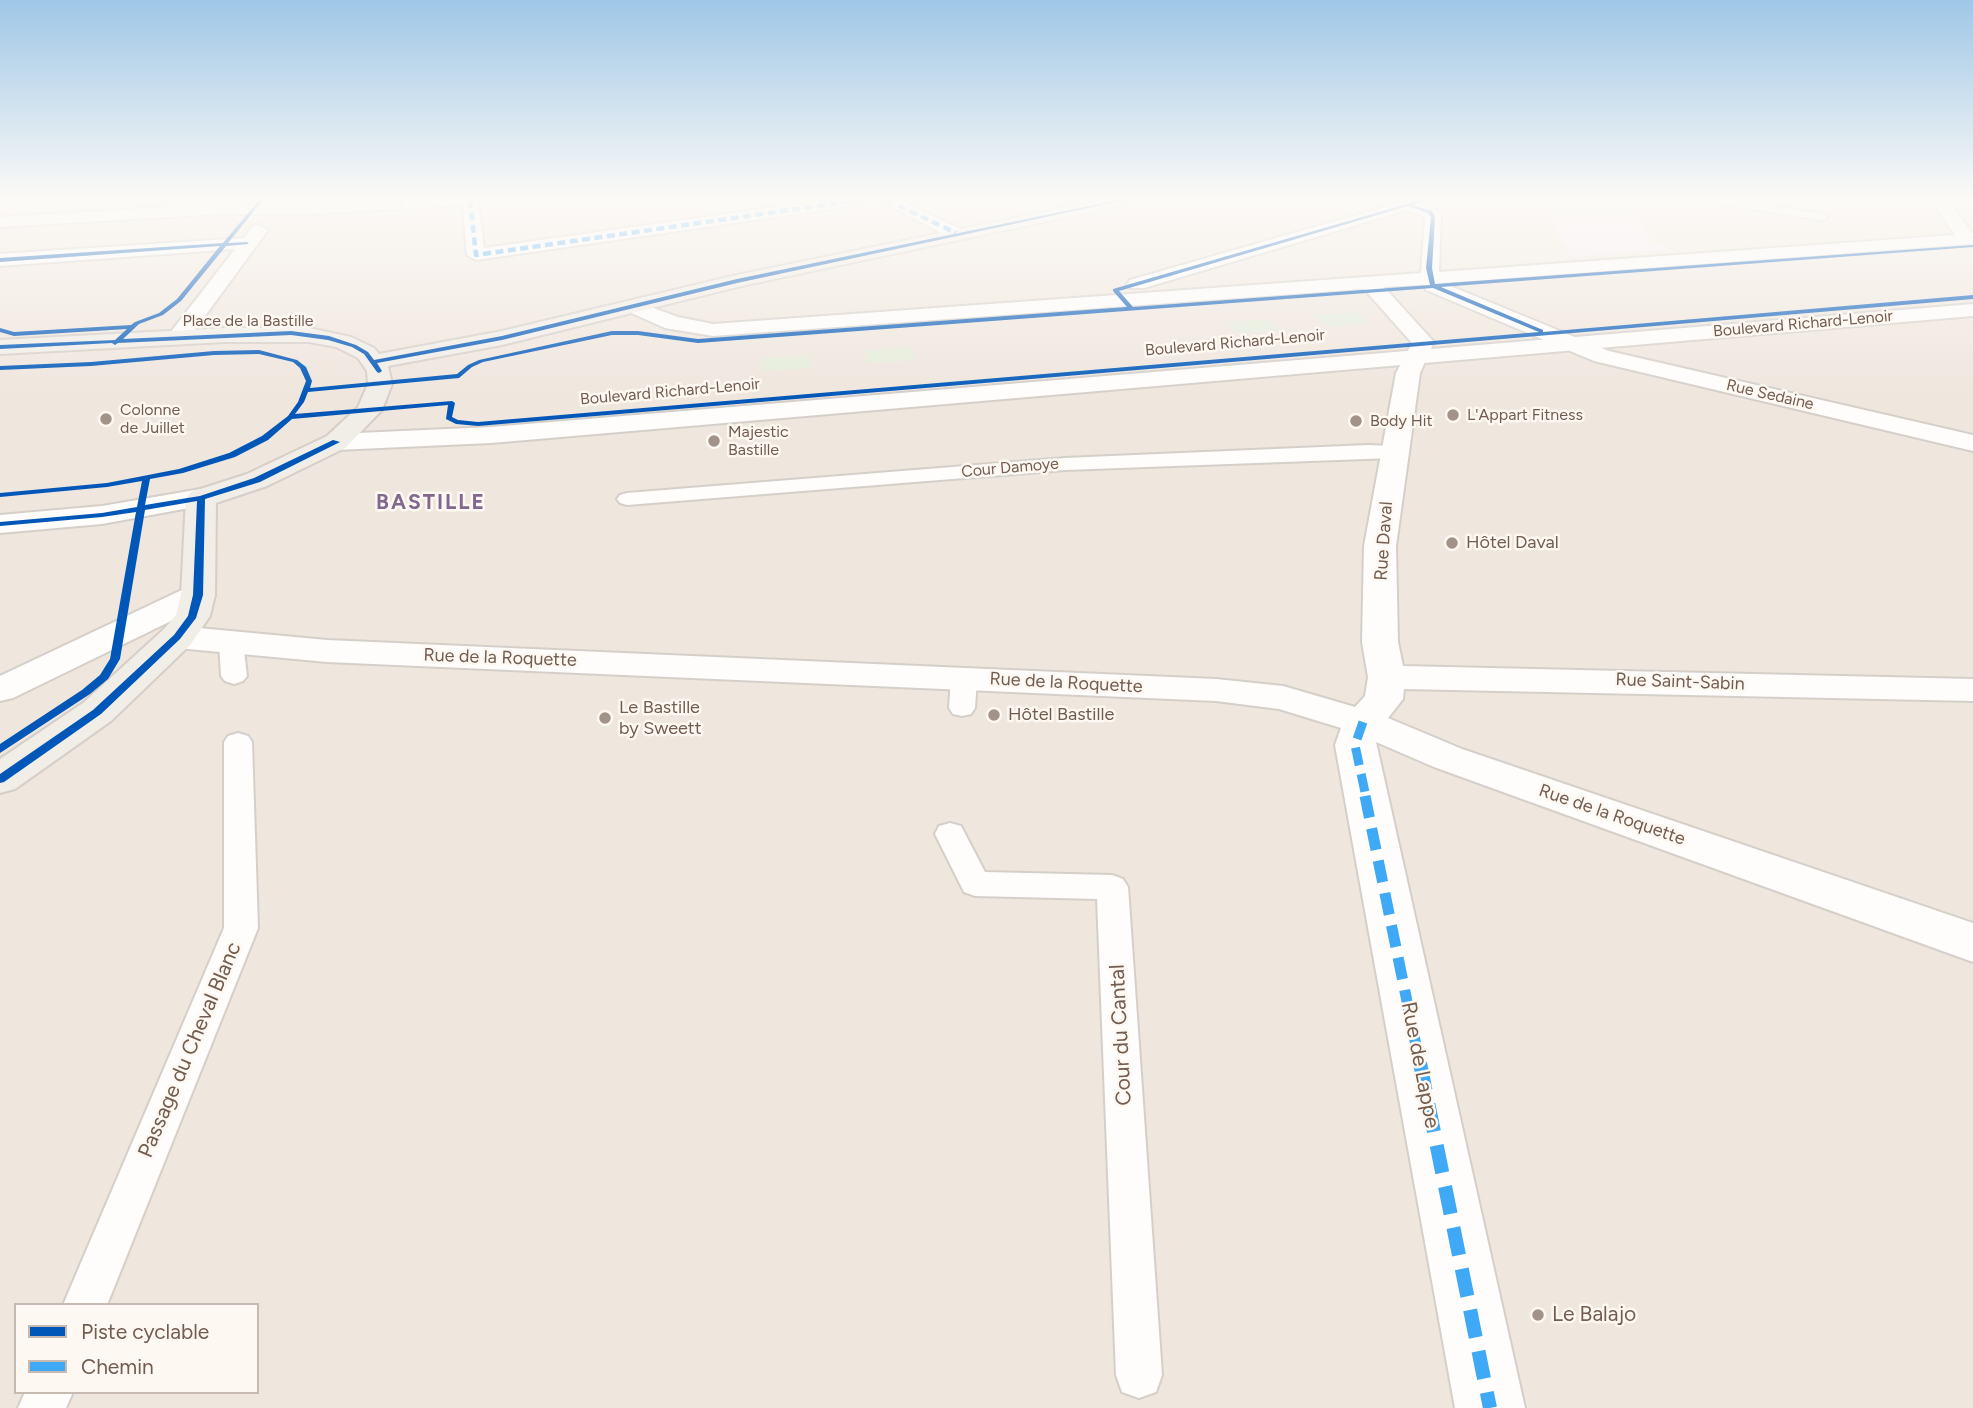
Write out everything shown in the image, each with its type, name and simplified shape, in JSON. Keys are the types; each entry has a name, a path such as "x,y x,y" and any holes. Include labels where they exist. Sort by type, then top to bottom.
{"main road":[{"path":"0,779 97,712 177,637 193,616 198,595 201,498 257,480 336,442 369,410 380,384 379,371 374,362 502,338 811,266"},
{"name":"Place de la Bastille","path":"0,347 178,337 309,335 354,346 374,362"}],"street":[{"path":"178,337 230,266"},
{"path":"1124,301 1115,290 1199,266"},
{"path":"1429,279 1430,266"},
{"path":"634,307 673,323 713,330 1608,266"},
{"name":"Rue Sedaine","path":"1429,279 1433,286 1602,356 1973,443"},
{"path":"1368,283 1423,342 1416,355"},
{"name":"Boulevard Richard-Lenoir","path":"336,442 491,435 1973,310"},
{"name":"Rue Daval","path":"1375,699 1380,642 1380,547 1393,452 1408,373 1416,355"},
{"path":"0,524 102,515 201,498"},
{"path":"0,690 198,595"},
{"name":"Rue de la Roquette","path":"177,637 232,659 327,651 963,693 1250,693 1325,709 1375,699 1448,758 1973,943"},
{"name":"Rue Saint-Sabin","path":"1375,699 1973,691"},
{"name":"Rue de Lappe","path":"1375,699 1355,745 1490,1408"}],"lane":[{"name":"Cour Damoye","path":"627,499 1065,464 1393,452"},
{"name":"Passage du Cheval Blanc","path":"86,1303 241,928 238,742"},
{"name":"Cour du Cantal","path":"950,834 975,884 1112,887 1139,1376"}],"shaded area":[{"path":"0,266 1973,266 1973,1408 0,1408"}],"green space":[{"path":"1355,312 1371,323 1329,327 1314,315"},
{"path":"1267,319 1282,330 1238,334 1225,322"},
{"path":"911,347 917,360 868,363 864,350"},
{"path":"809,355 813,368 762,372 761,358"}],"marked path":[{"path":"1363,722 1355,745 1490,1408"}],"cycle path":[{"path":"115,343 137,323 161,314 179,300 207,266"},
{"path":"374,362 502,338 810,266"},
{"path":"1132,309 1115,290 1199,266"},
{"path":"1429,266 1433,286 1541,331"},
{"path":"307,390 459,376 481,361 612,333 638,333 698,341 1709,266"},
{"path":"290,417 452,403 448,418 456,422 478,424 1973,297"},
{"path":"0,330 14,334 133,327"},
{"path":"0,347 291,333 329,338 354,346 366,353 379,371"},
{"path":"0,368 259,352 295,361 303,367 309,381 301,402 290,417 265,438 232,455 180,471 107,485 0,495"},
{"path":"0,524 102,515 201,498 257,480 336,442"},
{"path":"0,749 86,692 104,677 115,659 146,478"},
{"path":"0,779 97,712 177,637 193,616 198,595 201,498"}],"place":[{"name":"L'Appart Fitness","path":"1453,415"},
{"name":"Colonne de Juillet","path":"106,419"},
{"name":"Body Hit","path":"1356,421"},
{"name":"Majestic Bastille","path":"714,441"},
{"name":"Hôtel Daval","path":"1452,543"},
{"name":"Hôtel Bastille","path":"994,715"},
{"name":"Le Bastille by Sweett","path":"605,718"},
{"name":"Le Balajo","path":"1538,1315"}],"district":[{"name":"BASTILLE","path":"431,503"}]}
